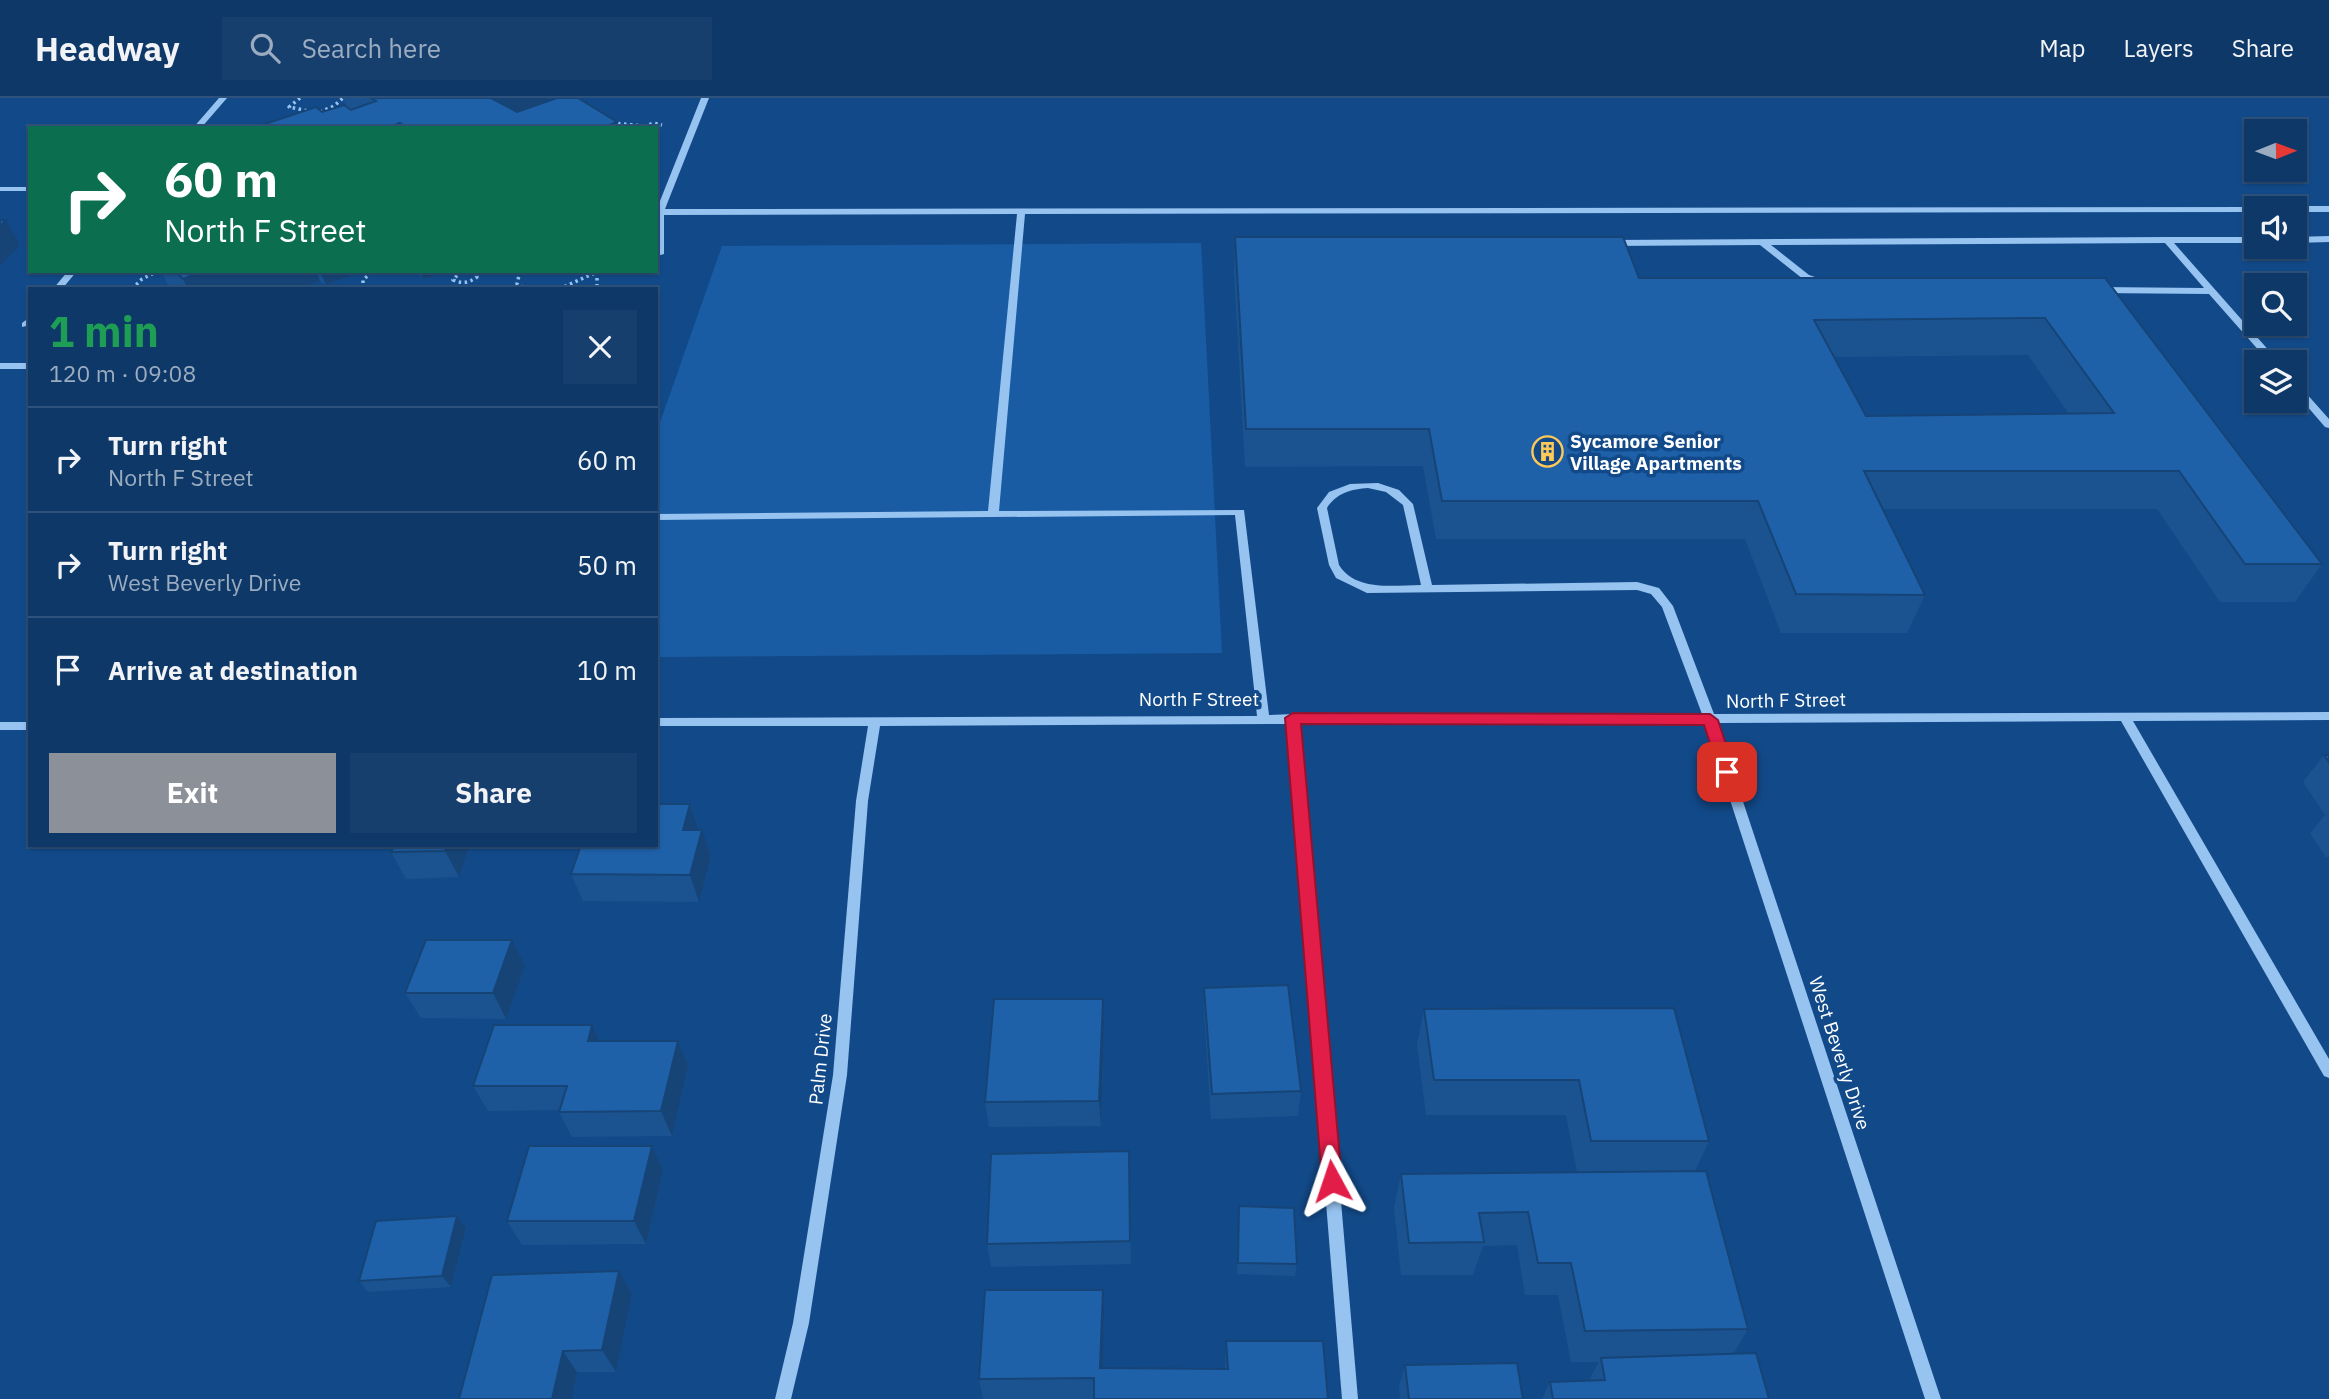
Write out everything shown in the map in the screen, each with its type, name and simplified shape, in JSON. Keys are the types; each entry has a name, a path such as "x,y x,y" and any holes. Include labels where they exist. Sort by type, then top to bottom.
{"street":[{"path":"660,254 660,212 705,98"},
{"path":"0,189 28,189"},
{"path":"660,212 2244,209"},
{"path":"2307,209 2329,209"},
{"path":"993,515 1021,211"},
{"path":"2307,240 2329,239"},
{"path":"2167,240 2264,350"},
{"path":"1594,243 2244,240"},
{"path":"59,287 71,273"},
{"path":"0,366 28,366"},
{"path":"2307,400 2329,425"},
{"path":"1376,486 1398,494 1408,504 1427,589 1367,589 1340,575 1334,565 1322,508 1326,500 1336,492 1352,487 1376,486"},
{"path":"658,517 1240,512 1263,719"},
{"name":"West Beverly Drive","path":"1427,589 1637,586 1655,591 1667,606 1710,720 1933,1399"},
{"path":"2124,716 2329,1072"},
{"name":"North F Street","path":"658,722 2329,716"},
{"path":"1293,718 1350,1399"},
{"name":"Palm Drive","path":"783,1399 801,1323 840,1075 862,801 875,720"},
{"path":"0,726 28,726"}],"lane":[{"path":"199,126 223,98"},
{"path":"1761,241 1806,277 1833,286"},
{"path":"2088,290 2212,291"}],"path":[{"path":"300,98 289,107 320,112 334,106 343,98"},
{"path":"298,116 308,111"},
{"path":"319,118 322,114 320,112"},
{"path":"604,123 635,126"},
{"path":"648,126 653,124"},
{"path":"134,287 154,273"},
{"path":"458,287 453,278 459,273"},
{"path":"458,283 475,278 475,273"},
{"path":"520,273 517,284 523,287"},
{"path":"563,287 595,273"}],"shaded area":[{"path":"1201,243 1222,653 658,657 658,428 722,246"}],"building":[{"path":"371,98 491,98 517,112 557,98 578,98 617,122 607,126 404,126 400,123 392,126 259,126 316,107 322,112 344,105 351,110 376,101"},
{"name":"Sycamore Senior Village Apartments","path":"1235,237 1623,237 1639,278 2105,278 2322,564 2245,564 2179,471 1864,471 1925,595 1796,594 1758,501 1442,501 1429,429 1246,429","holes":["2045,318 2114,413 1866,416 1814,320"]},
{"path":"177,273 198,273 183,279"},
{"path":"658,804 690,804 683,830 702,830 690,875 571,874 580,847 658,847"},
{"path":"393,847 446,847 445,851 391,852"},
{"path":"426,940 512,940 493,993 405,993"},
{"path":"1288,985 1301,1091 1212,1094 1204,988"},
{"path":"994,999 1103,999 1099,1101 985,1102"},
{"path":"1674,1008 1709,1141 1591,1141 1579,1080 1434,1080 1424,1009"},
{"path":"494,1025 592,1025 588,1041 678,1041 661,1111 559,1112 567,1086 473,1086"},
{"path":"529,1146 652,1146 634,1221 507,1221"},
{"path":"1129,1151 1130,1241 987,1244 991,1154"},
{"path":"1706,1171 1748,1329 1585,1331 1571,1263 1538,1263 1528,1212 1479,1213 1484,1242 1409,1243 1401,1174"},
{"path":"1239,1206 1294,1208 1297,1264 1238,1263"},
{"path":"457,1216 442,1276 359,1281 376,1221"},
{"path":"619,1271 602,1350 563,1351 552,1399 459,1399 492,1275"},
{"path":"985,1290 1103,1290 1100,1368 1228,1369 1226,1341 1323,1341 1328,1399 1094,1399 1094,1378 979,1379"},
{"path":"1756,1353 1769,1399 1553,1399 1550,1382 1605,1380 1601,1358"},
{"path":"1517,1363 1523,1399 1409,1399 1405,1365"}],"place":[{"name":"Sycamore Senior Village Apartments","path":"1547,452"}],"route":[{"path":"1332,1181 1293,718 1710,720 1727,772"}]}
